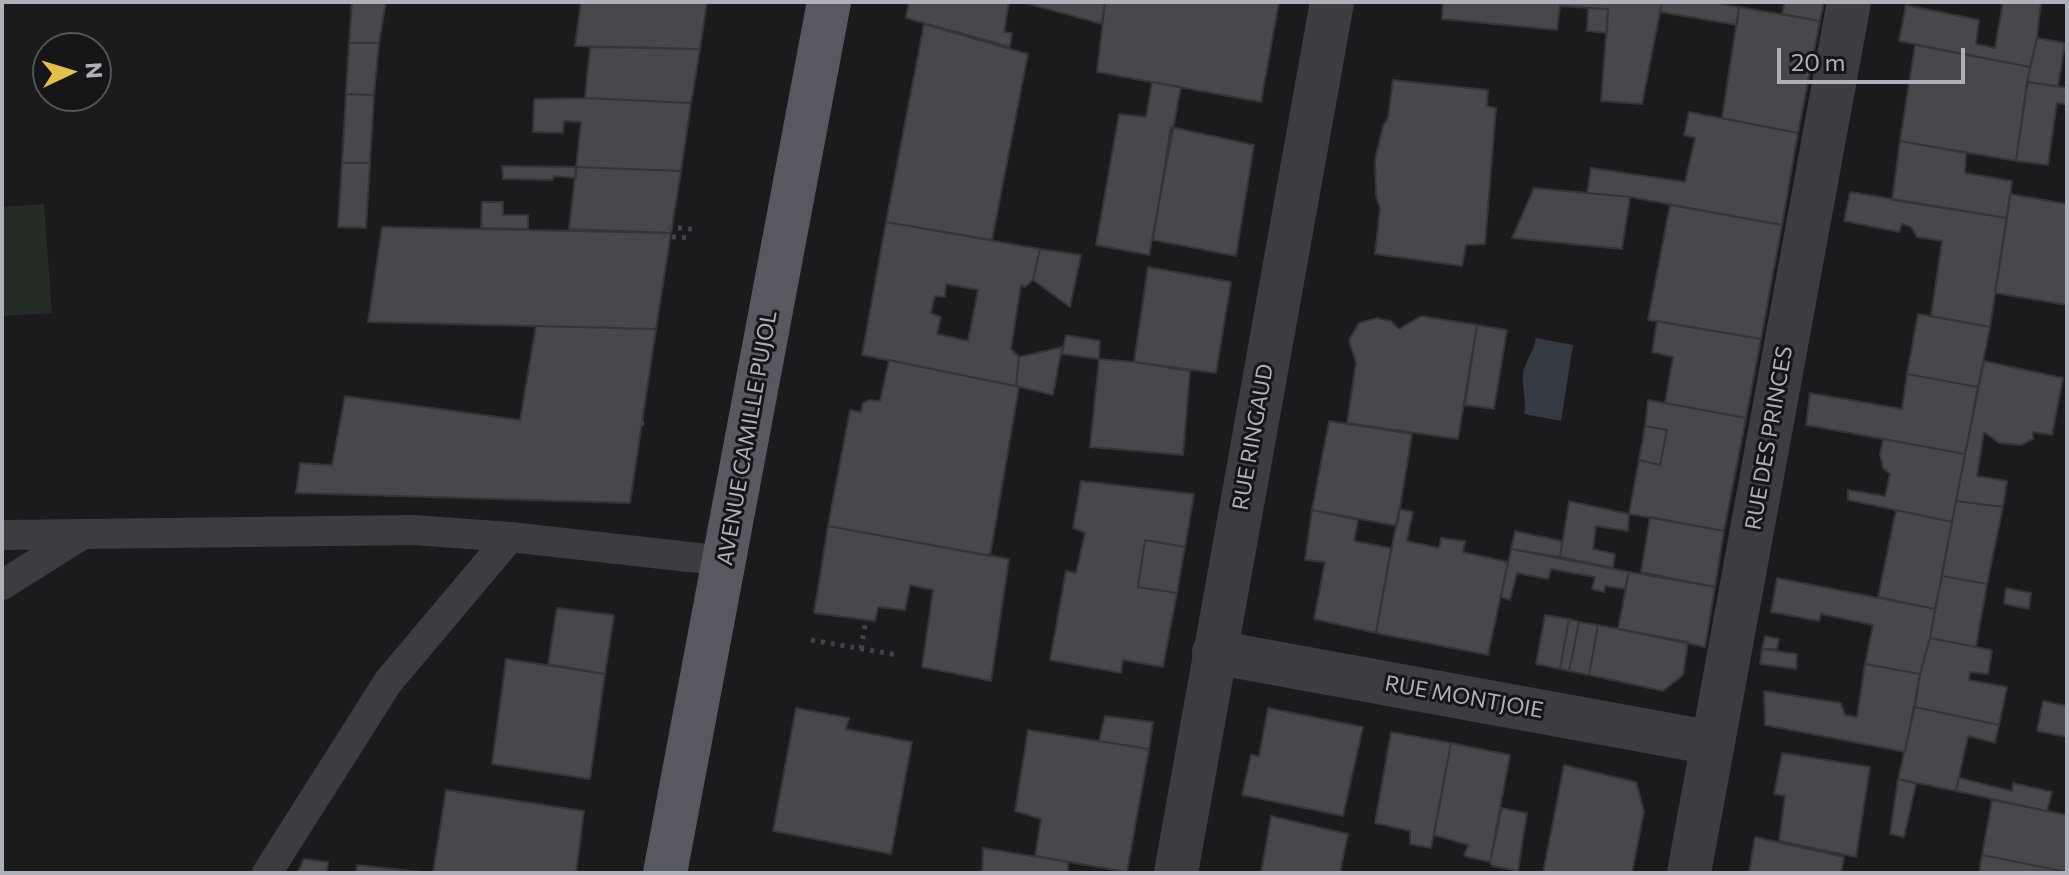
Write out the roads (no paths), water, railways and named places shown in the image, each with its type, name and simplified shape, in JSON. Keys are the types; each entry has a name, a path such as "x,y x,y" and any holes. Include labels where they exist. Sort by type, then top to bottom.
{"main road":[{"name":"AVENUE CAMILLE PUJOL","path":"665,873 829,2"}],"street":[{"name":"RUE RINGAUD","path":"1176,873 1332,2"},
{"name":"RUE DES PRINCES","path":"1689,873 1849,2"},
{"name":"RUE MONTJOIE","path":"1214,652 1713,743"}],"lane":[{"path":"2,535 413,530 510,537 725,561"},
{"path":"2,585 82,535"},
{"path":"267,873 388,682 510,537"}]}
